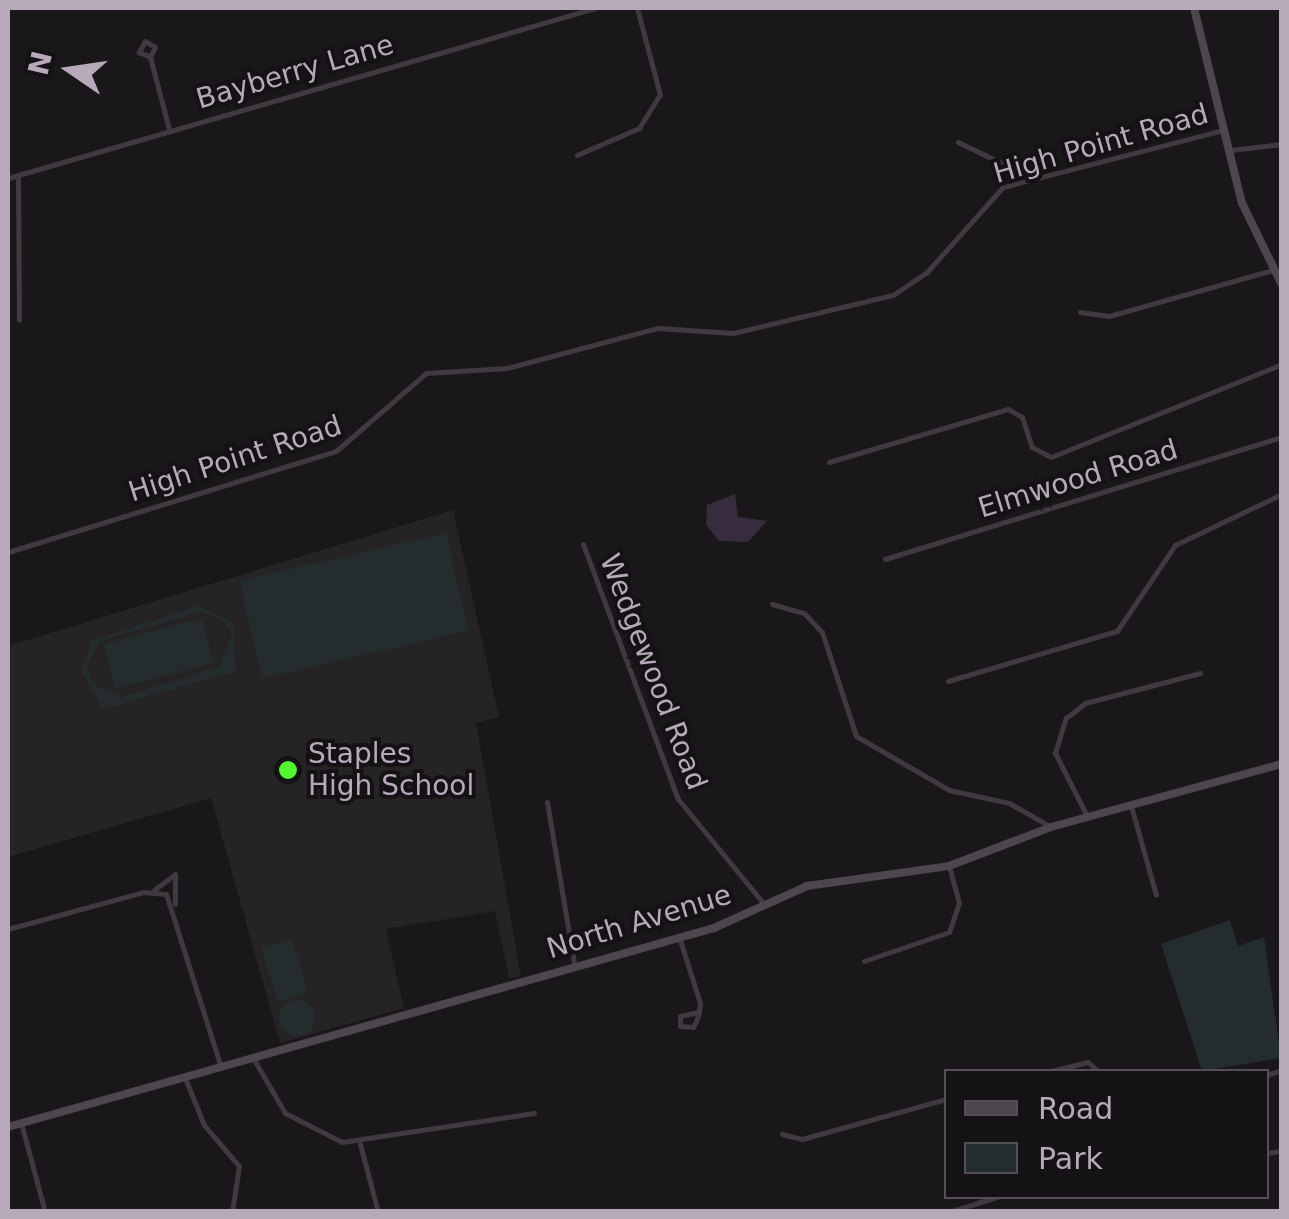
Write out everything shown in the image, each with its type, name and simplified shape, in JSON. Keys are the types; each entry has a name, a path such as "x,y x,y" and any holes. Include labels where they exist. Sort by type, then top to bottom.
{"street":[{"name":"Bayberry Lane","path":"8,178 595,8"},
{"path":"577,155 640,128 660,94 637,8"},
{"path":"1194,8 1252,233 1282,284"},
{"path":"150,57 169,129"},
{"name":"High Point Road","path":"8,552 336,451 426,372 507,368 657,328 733,333 893,295 926,273 983,199 1032,179 1226,129"},
{"path":"958,142 1032,179"},
{"path":"1232,150 1282,144"},
{"path":"18,175 20,320"},
{"path":"1080,312 1109,316 1274,270"},
{"path":"830,462 1008,408 1022,417 1032,447 1051,457 1282,364"},
{"name":"Elmwood Road","path":"886,559 1282,437"},
{"path":"948,681 1117,631 1175,545 1282,494"},
{"name":"Wedgewood Road","path":"583,544 678,798 764,904"},
{"path":"772,604 804,613 822,632 856,736 950,790 1009,803 1051,827"},
{"path":"1087,816 1056,753 1066,718 1085,703 1200,672"},
{"name":"North Avenue","path":"8,1127 574,964 679,938 807,886 949,866 1051,827 1282,764"},
{"path":"546,802 574,964"},
{"path":"1131,806 1156,895"},
{"path":"864,961 949,932 959,903 949,866"},
{"path":"8,929 154,890 175,874 175,904 221,1067"},
{"path":"154,890 175,904"},
{"path":"679,938 698,1012 692,1028 680,1026 680,1016 698,1012"},
{"path":"253,1058 274,1104 295,1122 360,1144 534,1113"},
{"path":"1059,1069 1088,1062 1096,1069"},
{"path":"185,1077 204,1125 239,1166 232,1212"},
{"path":"782,1134 802,1138 944,1099"},
{"path":"21,1124 45,1212"},
{"path":"360,1144 378,1212"},
{"path":"949,1212 990,1199"}],"shaded area":[{"path":"735,494 738,517 767,521 748,542 719,541 706,525 707,505"},
{"name":"Staples High School","path":"453,510 499,717 476,723 521,976 509,978 495,911 386,929 404,1008 280,1043 211,798 8,857 8,646"}],"green space":[{"path":"446,533 468,630 262,678 239,581"},
{"path":"198,606 233,622 236,671 103,709 81,671 92,640","holes":["199,612 221,618 232,634 219,667 121,697 93,684 87,664 100,641"]},
{"path":"202,618 214,662 115,689 103,644"},
{"path":"1230,920 1238,946 1264,937 1281,1058 1201,1069 1161,944"},
{"path":"292,939 308,993 278,1002 261,948"},
{"path":"297,1000 310,1005 315,1018 310,1031 297,1036 284,1031 279,1018 284,1005"}],"place":[{"name":"Staples High School","path":"288,770"}]}
